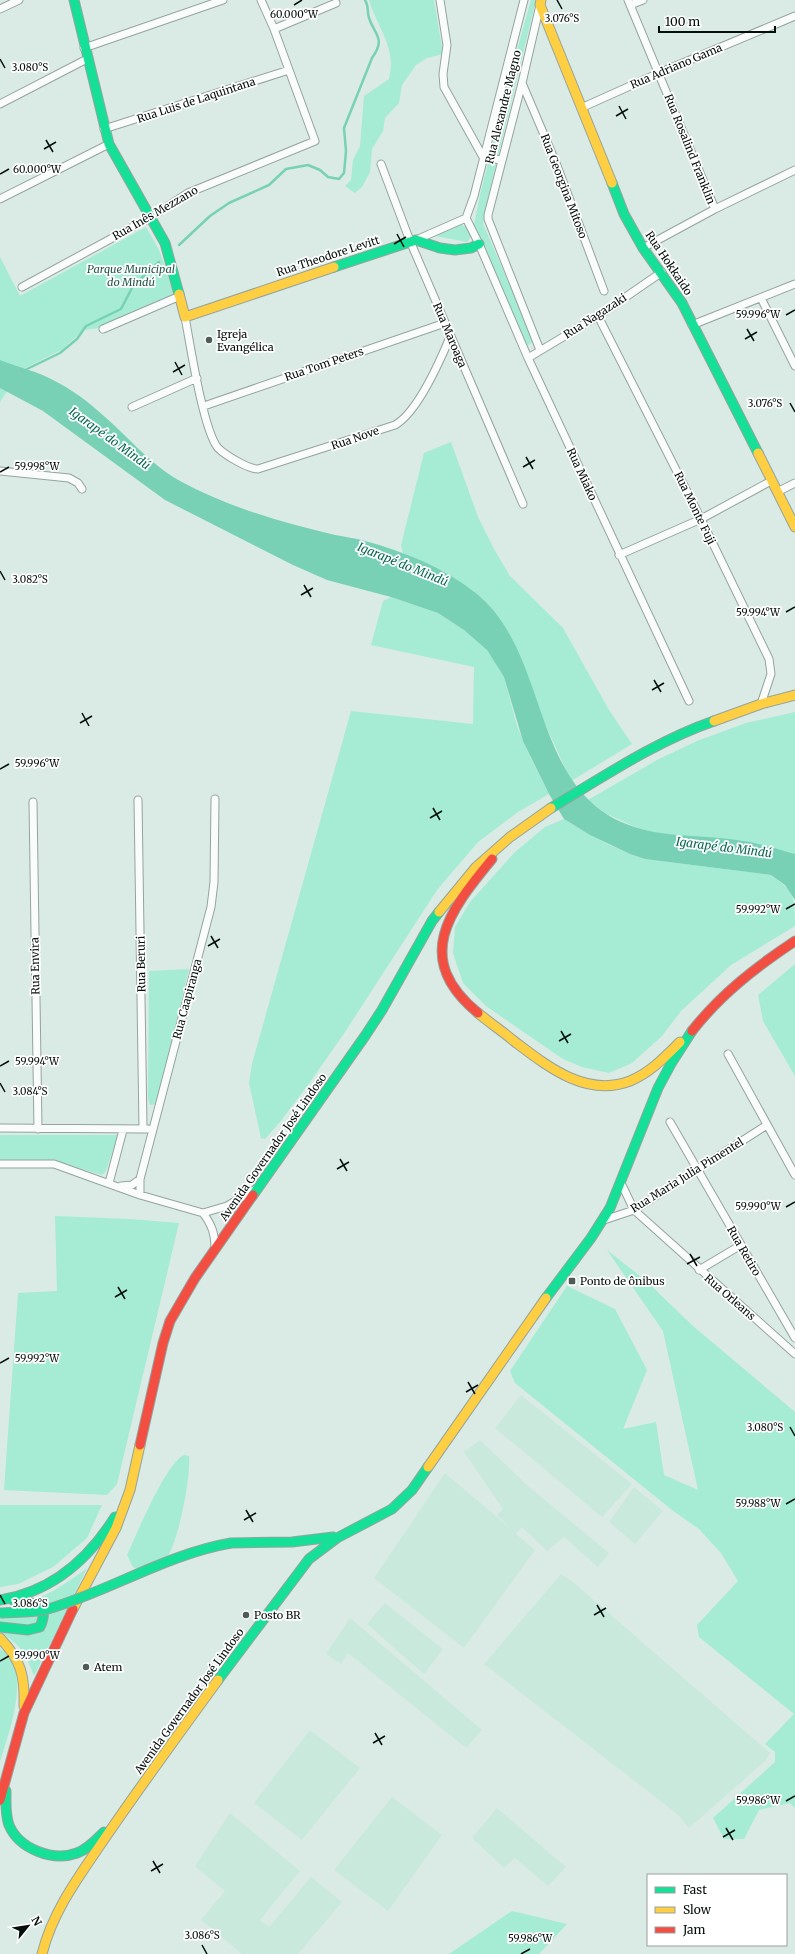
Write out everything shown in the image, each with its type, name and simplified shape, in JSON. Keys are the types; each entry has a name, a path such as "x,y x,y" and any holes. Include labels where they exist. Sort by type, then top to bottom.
{"main road":[{"path":"74,0 84,48 109,144 165,243 185,317"},
{"name":"Rua Hokkaido","path":"540,3 624,214 643,248 662,272 682,303 795,527"},
{"path":"413,241 458,251 470,250 479,244"},
{"name":"Rua Theodore Levitt","path":"185,317 413,241"},
{"name":"Avenida Governador José Lindoso","path":"0,1800 24,1713 62,1631 116,1528 130,1490 155,1374 170,1321 182,1298 214,1251 382,1010 432,921 476,867 510,837 540,815 616,769 676,737 761,704 795,695"},
{"path":"510,837 470,886 454,909 445,933 442,951 445,971 454,988 465,1003 528,1051 572,1079 598,1086 610,1086 624,1083 642,1075 656,1066 692,1029"},
{"name":"Avenida Governador José Lindoso","path":"42,1954 47,1933 62,1902 116,1822 309,1559 317,1551 342,1534 390,1511 412,1490 564,1272 604,1220 622,1185 645,1117 658,1088 692,1029 739,981 795,941"},
{"path":"3,1600 29,1594 55,1580 75,1566 98,1543 110,1526 130,1490"},
{"path":"0,1613 47,1609 208,1547 231,1543 319,1540 342,1534"},
{"path":"0,1628 28,1630 40,1627 43,1622 43,1610 34,1602 3,1600"},
{"path":"0,1638 11,1649 21,1665 25,1686 24,1713"},
{"path":"6,1779 6,1808 12,1830 28,1845 42,1853 63,1856 78,1853 116,1822"}],"street":[{"path":"84,48 223,0"},
{"path":"261,0 274,29 289,70"},
{"path":"440,0 446,45 443,74 444,87 483,157"},
{"path":"413,241 466,218 524,0"},
{"path":"629,2 643,0"},
{"path":"0,10 16,1"},
{"name":"Rua Rosalind Franklin","path":"629,2 715,209"},
{"path":"274,29 336,3"},
{"name":"Rua Alexandre Magno","path":"540,3 522,83 501,160 488,219 540,350"},
{"name":"Rua Adriano Gama","path":"581,108 659,73 795,16"},
{"path":"0,104 87,59"},
{"name":"Rua Luis de Laquintana","path":"104,129 289,70"},
{"name":"Rua Inês Mezzano","path":"22,287 151,217 199,188 316,141 289,70"},
{"name":"Rua Georgina Mitoso","path":"522,83 556,163 604,291"},
{"path":"0,199 109,144"},
{"path":"483,157 501,160"},
{"name":"Rua Maroaga","path":"381,164 450,336 523,504"},
{"path":"643,248 715,209 795,170"},
{"name":"Rua Miako","path":"466,218 479,244 528,358 619,555 689,701"},
{"name":"Rua Nagazaki","path":"528,358 598,316 662,272"},
{"path":"692,325 795,284"},
{"path":"103,329 180,296"},
{"path":"761,298 795,366"},
{"name":"Rua Monte Fuji","path":"598,316 701,519 769,660 771,674 761,704"},
{"path":"185,317 204,406"},
{"name":"Rua Tom Peters","path":"204,406 445,323"},
{"name":"Rua Nove","path":"204,406 212,437 219,448 249,467 258,469 395,425 403,420 412,410 450,336"},
{"path":"132,407 197,378"},
{"path":"0,471 69,478 78,483 82,489"},
{"path":"619,555 701,519 771,481"},
{"path":"777,492 795,483"},
{"name":"Rua Caapiranga","path":"140,1196 140,1178 152,1129 211,907 214,882 215,799"},
{"name":"Rua Beruri","path":"138,800 144,1128"},
{"name":"Rua Envira","path":"33,802 38,1129"},
{"path":"728,1054 795,1175"},
{"name":"Rua Retiro","path":"670,1122 795,1338"},
{"name":"Rua Maria Julia Pimentel","path":"604,1220 634,1210 768,1125"},
{"path":"0,1128 152,1129"},
{"path":"111,1184 123,1130"},
{"path":"0,1164 54,1164 140,1196 202,1213 227,1206 261,1185"},
{"path":"111,1184 126,1187 132,1185 140,1178"},
{"name":"Rua Orleans","path":"622,1185 634,1210 699,1270 795,1354"},
{"path":"202,1213 210,1223 215,1236 214,1251"},
{"path":"699,1270 741,1245"}],"shaded area":[{"path":"521,1395 632,1484 602,1517 495,1428"},
{"path":"480,1440 528,1486 609,1553 598,1567 564,1537 547,1551 522,1527 516,1534 535,1550 464,1648 374,1578 445,1473 511,1529 497,1515 503,1509 464,1452"},
{"path":"634,1487 663,1511 635,1544 609,1522"},
{"path":"561,1574 573,1582 770,1753 765,1761 689,1828 677,1814 484,1664"},
{"path":"385,1603 443,1649 424,1674 367,1624"},
{"path":"350,1618 482,1730 466,1748 348,1653 341,1664 326,1654"},
{"path":"310,1730 360,1768 302,1840 254,1803"},
{"path":"392,1797 442,1835 388,1911 334,1870"},
{"path":"497,1808 566,1867 548,1886 515,1858 504,1868 472,1838"},
{"path":"230,1813 300,1871 260,1920 269,1927 311,1877 342,1902 298,1954 242,1954 201,1920 225,1891 195,1866"}],"green space":[{"path":"369,0 434,0 443,54 427,58 416,65 402,85 399,103 385,118 383,131 372,149 370,172 362,187 355,193 345,186 351,180 353,160 360,146 364,96 389,79 391,68 389,48"},
{"path":"531,0 536,0 488,197 483,224 534,341 527,346 479,236 473,234 467,242 430,235 456,225 462,225 473,230 480,195 510,75"},
{"name":"Parque Municipal do Mindú","path":"146,227 159,250 175,295 99,328 84,330 61,350 21,370 0,402 0,257 20,296"},
{"path":"451,442 478,517 510,576 563,628 609,710 632,744 571,781 541,715 526,671 483,599 442,571 403,553 401,545 424,453"},
{"path":"391,597 438,613 464,630 487,650 504,677 517,726 549,794 518,812 478,842 437,890 345,1032 308,1085 265,1139 261,1138 249,1083 252,1064 351,711 473,724 474,667 371,645 383,601"},
{"path":"795,712 795,854 738,840 646,832 605,813 588,800 657,760 697,741 746,723"},
{"path":"564,819 603,842 645,859 771,875 785,886 794,902 795,926 731,965 681,1011 662,1036 632,1063 609,1073 582,1067 563,1059 486,1006 463,983 453,953 455,927 470,902 515,852 545,827"},
{"path":"795,964 795,1076 763,1021 758,995"},
{"path":"189,969 157,1104 150,1105 148,1098 149,971"},
{"path":"0,1135 118,1135 106,1171 102,1175 57,1162 0,1161"},
{"path":"55,1216 179,1223 117,1484 107,1495 4,1490 18,1293 57,1291"},
{"path":"607,1250 645,1280 693,1326 795,1412 795,1808 790,1803 759,1810 744,1839 724,1839 713,1818 775,1762 775,1752 765,1744 794,1714 699,1637 697,1625 738,1581 721,1553 699,1529 672,1510 515,1383 510,1371 567,1286 615,1309 647,1370 623,1429 656,1422 664,1475 698,1490 663,1331"},
{"path":"184,1455 189,1456 189,1466 186,1495 179,1527 169,1554 164,1562 146,1574 133,1567 127,1555 160,1485 168,1471"},
{"path":"0,1505 102,1505 87,1538 53,1567 18,1584 0,1587"},
{"path":"87,1568 34,1676 22,1651 13,1641 0,1632 0,1609 35,1600 57,1589"},
{"path":"0,1649 10,1658 15,1671 17,1686 16,1702 0,1762"},
{"path":"512,1911 567,1924 539,1954 449,1954"}],"water":[{"name":"Igarapé do Mindú","path":"0,360 41,375 60,384 86,400 157,466 168,474 198,490 217,499 256,513 296,525 361,540 394,550 435,567 461,582 473,591 497,615 515,645 529,677 553,744 569,775 590,801 619,821 648,831 744,841 795,854 795,900 785,885 771,875 645,859 630,854 590,835 564,819 549,794 523,741 504,677 487,650 464,630 438,613 391,597 327,580 293,565 165,500 43,411 0,388"}],"waterway":[{"path":"179,245 210,216 229,203 269,185 286,169 308,165 320,170 328,177 339,179 344,173 346,151 344,128 379,41 371,24 365,0"},
{"path":"25,370 60,353 77,339 86,326 121,309 133,286 159,262"}],"traffic: fast":[{"path":"74,0 109,144 165,243 179,294"},
{"path":"612,183 624,214 643,248 682,303 758,453"},
{"path":"334,267 416,240 440,248 455,250 471,248 479,244"},
{"path":"551,808 651,749 692,729 714,721"},
{"path":"253,1195 365,1036 382,1010 432,921 439,912"},
{"path":"546,1298 591,1238 610,1208 658,1088 672,1062 692,1031"},
{"path":"218,1680 309,1559 337,1538 392,1509 412,1490 428,1467"},
{"path":"0,1600 36,1590 52,1582 66,1572 93,1547 115,1517"},
{"path":"231,1543 292,1542 333,1537"},
{"path":"0,1613 31,1612 48,1609 94,1593 184,1555 231,1543"},
{"path":"0,1627 28,1630 40,1627 43,1619 41,1608 33,1603 13,1600"},
{"path":"6,1791 6,1812 9,1825 20,1841 38,1851 58,1856 77,1853 88,1847 104,1832"}],"traffic: slow":[{"path":"541,0 540,5 612,183"},
{"path":"179,294 185,317 334,267"},
{"path":"758,453 795,527"},
{"path":"714,721 761,704 795,695"},
{"path":"439,912 476,867 510,837 551,808"},
{"path":"478,1013 527,1051 554,1069 568,1077 598,1085 614,1085 637,1078 657,1064 680,1042"},
{"path":"428,1467 546,1298"},
{"path":"73,1609 116,1528 130,1490 140,1445"},
{"path":"0,1638 13,1654 20,1669 24,1686 24,1706"},
{"path":"42,1954 53,1923 68,1893 133,1798 218,1680"}],"traffic: jam":[{"path":"478,1013 458,993 446,973 442,954 444,935 451,916 462,897 492,859"},
{"path":"692,1031 727,993 795,941"},
{"path":"140,1445 163,1343 170,1321 195,1278 253,1195"},
{"path":"0,1800 24,1713 73,1609"}],"place":[{"name":"Igreja Evangélica","path":"209,340"},
{"name":"Ponto de ônibus","path":"572,1281"},
{"name":"Posto BR","path":"246,1615"},
{"name":"Atem","path":"86,1667"}]}
